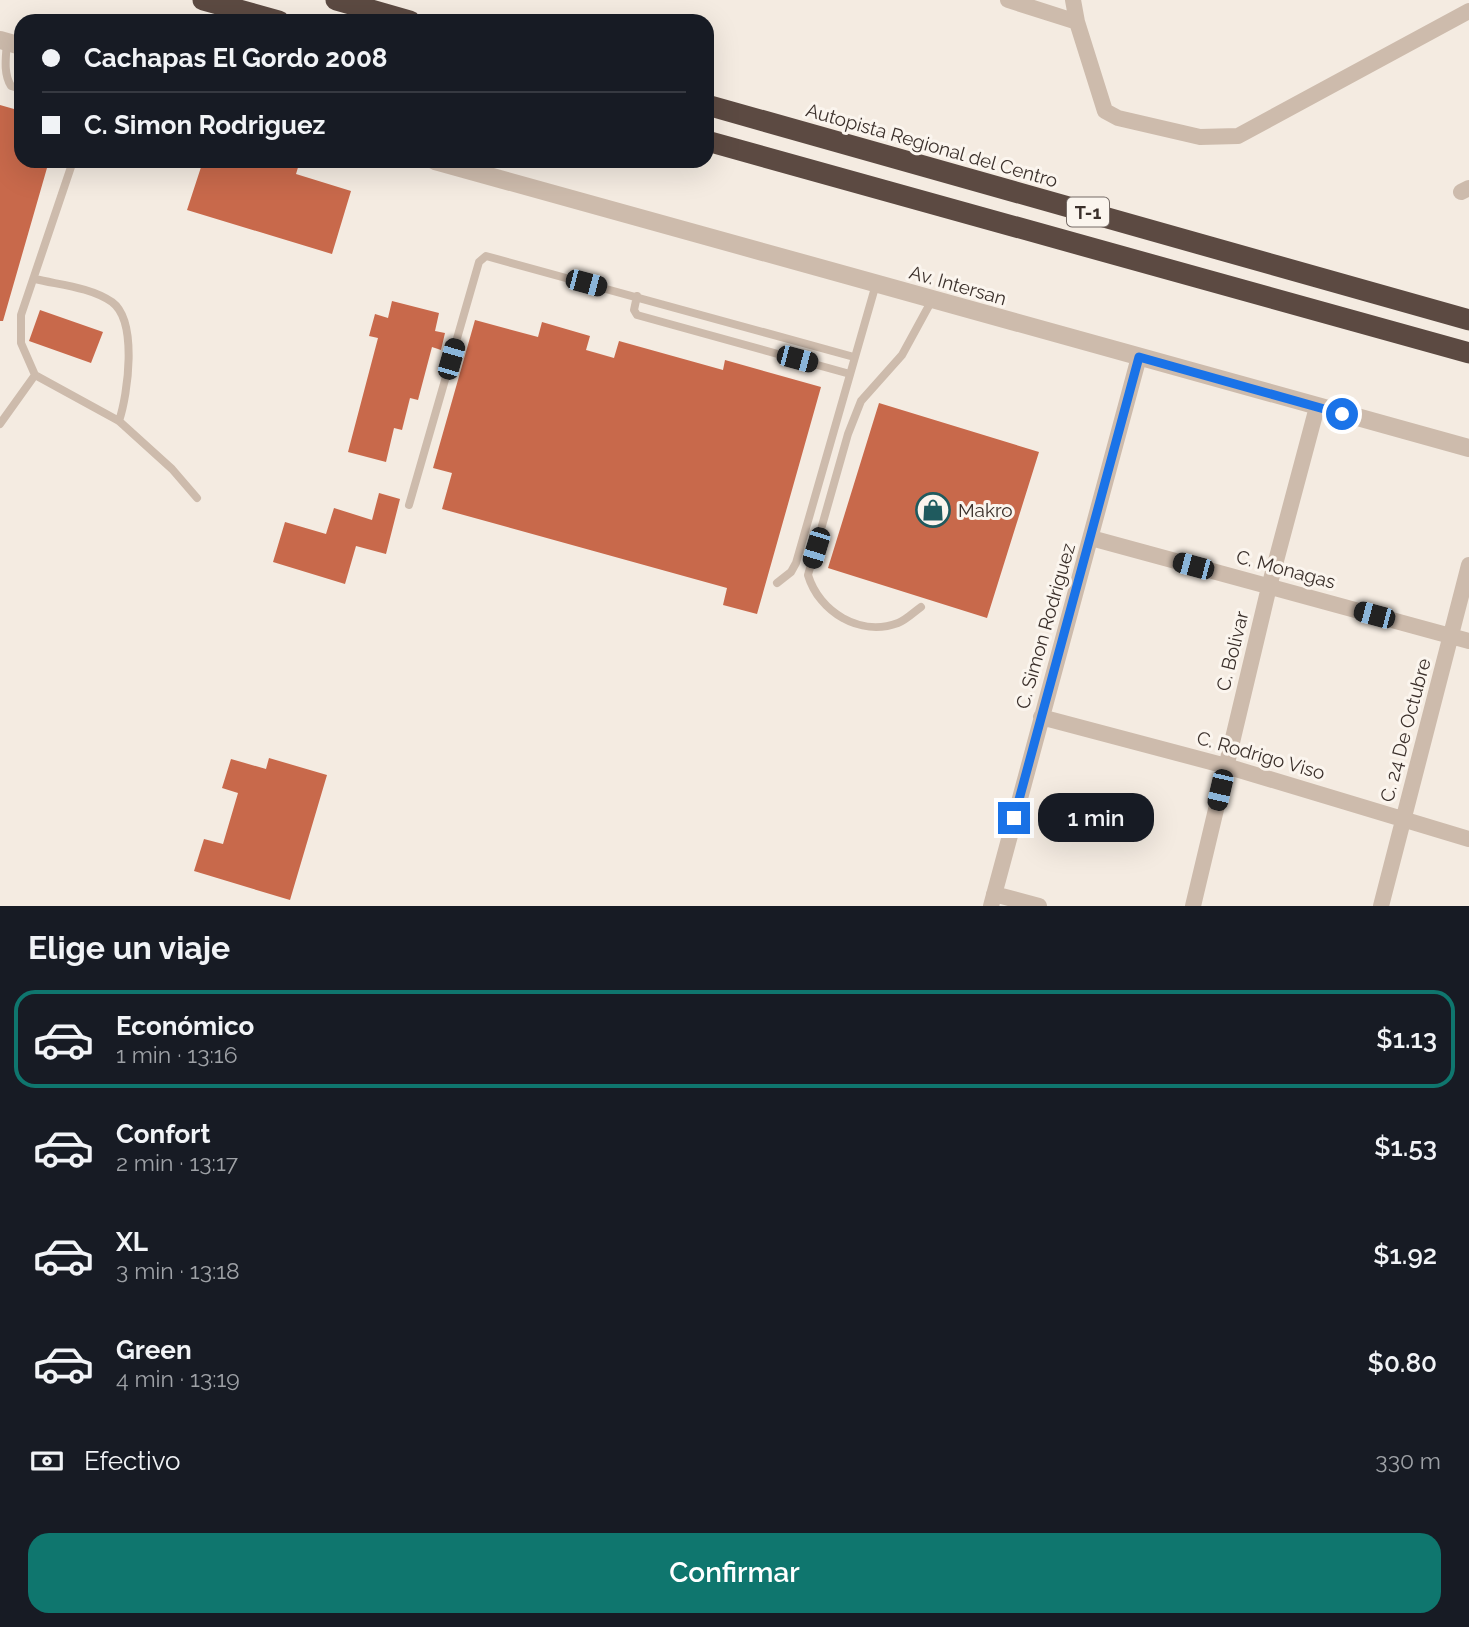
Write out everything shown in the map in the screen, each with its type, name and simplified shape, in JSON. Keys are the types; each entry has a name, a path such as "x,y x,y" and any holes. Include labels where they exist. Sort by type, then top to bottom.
{"highway":[{"path":"203,0 254,14"},
{"path":"335,0 385,14"},
{"name":"Autopista Regional del Centro","path":"714,107 1469,320"},
{"name":"T-1","path":"714,143 1469,354"}],"street":[{"path":"1008,0 1077,22"},
{"path":"1073,0 1077,22 1105,111 1118,118 1200,137 1238,136 1469,11"},
{"name":"Av. Intersan","path":"460,168 1469,448"},
{"name":"C. Simon Rodriguez","path":"993,900 1139,357"},
{"name":"C. Bolivar","path":"1193,906 1269,587 1317,407"},
{"name":"C. Monagas","path":"1091,538 1469,641"},
{"name":"C. 24 De Octubre","path":"1381,906 1469,565"},
{"name":"C. Rodrigo Viso","path":"1041,717 1226,766 1469,839"},
{"path":"993,900 1039,906"}],"lane":[{"path":"9,42 8,81 14,87"},
{"path":"71,168 21,315 21,343 35,375 119,421 172,469 197,498"},
{"path":"409,505 482,257 637,296 854,357"},
{"path":"35,279 93,292 114,304 125,323 129,376 119,421"},
{"path":"777,583 791,572 796,563 876,284"},
{"path":"637,296 634,310 637,315 850,374"},
{"path":"921,607 899,622 878,627 860,627 836,614 818,598 808,575 848,434 861,401 902,355 932,300"},
{"path":"0,424 35,375"}],"building":[{"path":"0,105 14,109 14,168 47,168 3,321 0,321"},
{"path":"201,168 298,168 296,174 351,191 332,254 187,210"},
{"path":"392,301 439,313 435,331 445,333 441,350 432,347 418,400 410,398 402,430 394,428 386,462 348,452 378,338 369,336 375,314 388,318"},
{"path":"40,310 103,332 91,363 29,341"},
{"path":"475,320 538,337 542,322 590,336 586,350 614,358 619,341 723,370 725,360 821,387 757,614 723,605 727,588 442,509 452,473 433,468"},
{"name":"Makro","path":"879,403 1039,452 987,618 828,568"},
{"path":"379,493 400,499 386,554 356,546 345,584 273,562 285,522 326,534 334,508 372,520"},
{"path":"269,758 327,775 290,900 194,871 204,839 223,844 238,793 222,788 231,759 266,769"}],"place":[{"name":"Makro","path":"933,510"}],"route":[{"path":"1014,818 1139,357 1342,414"}]}
